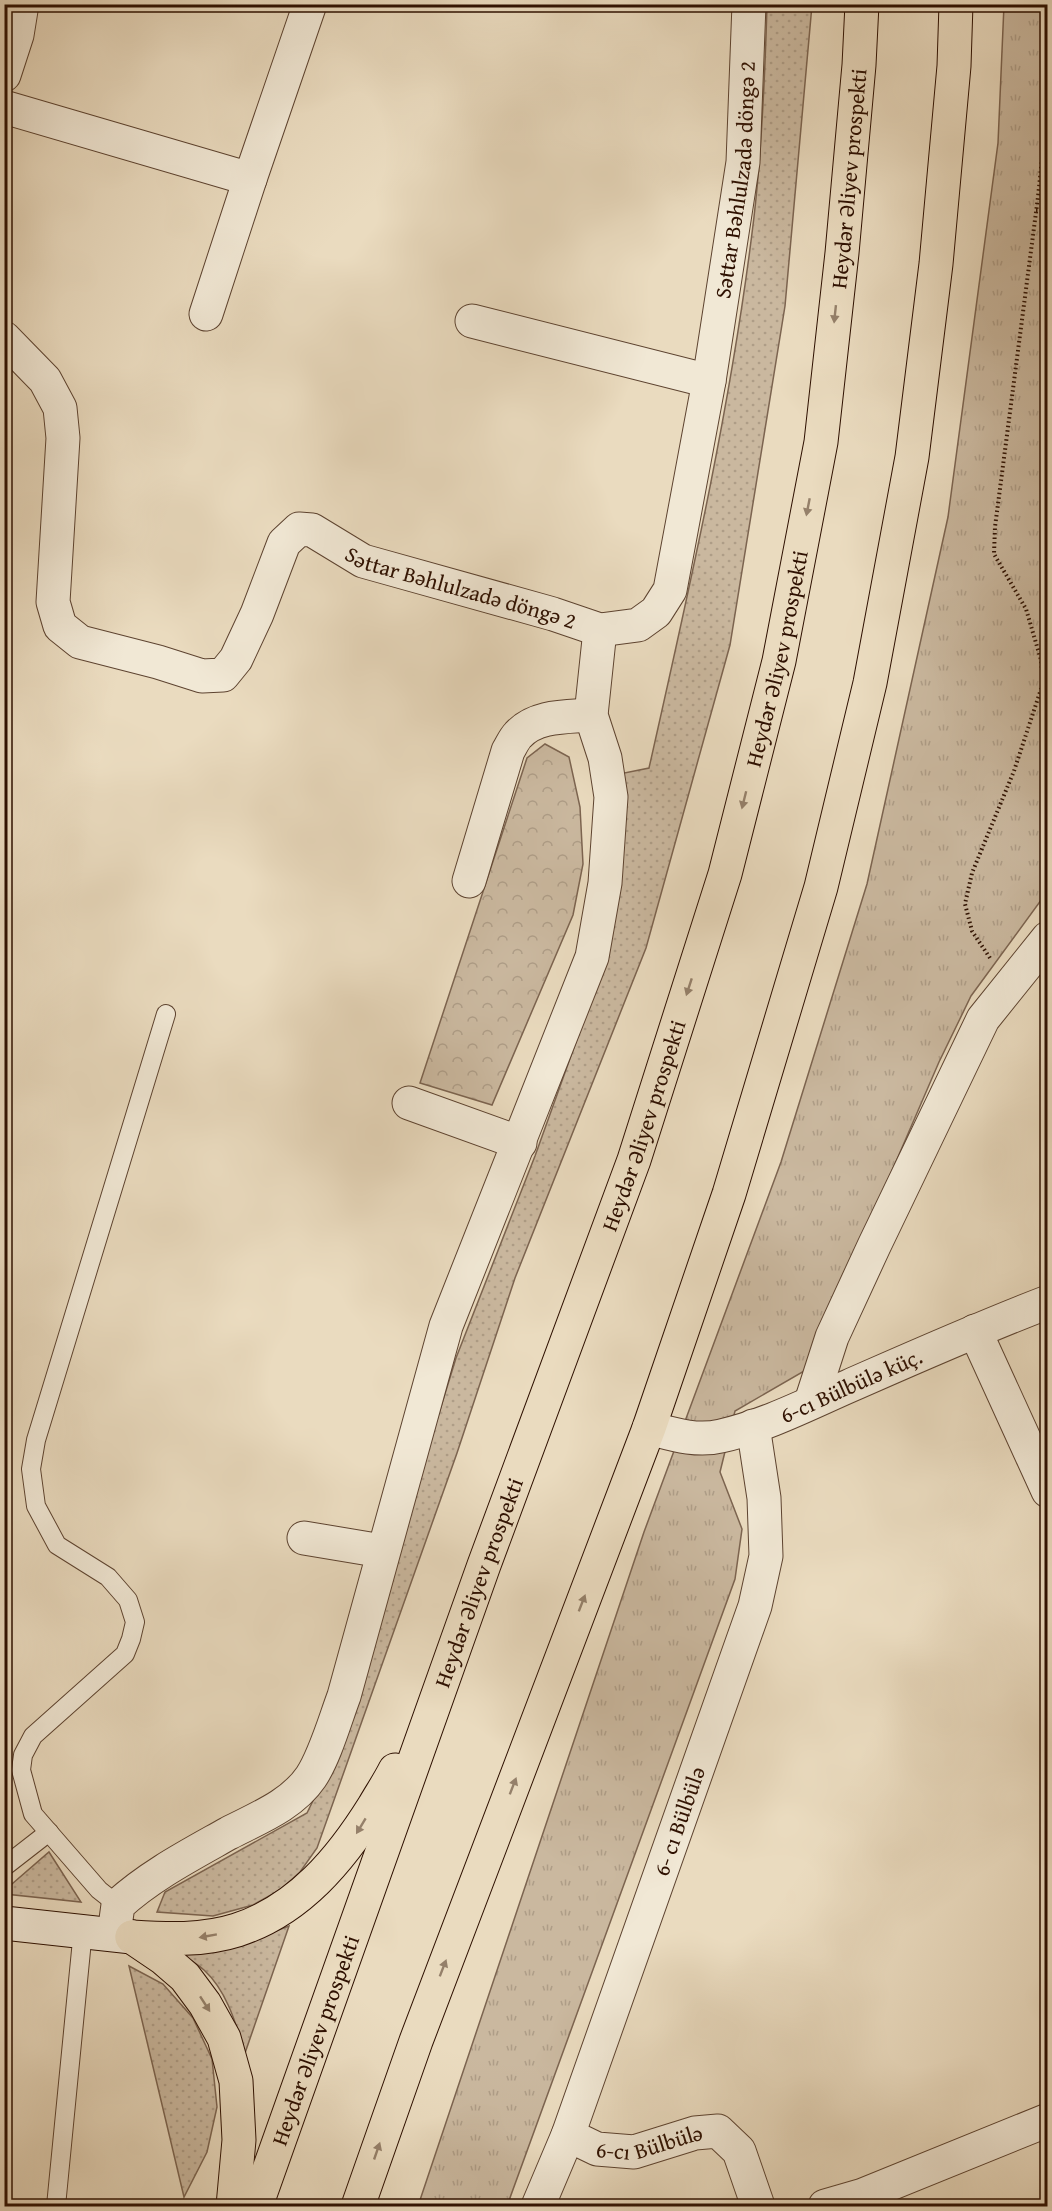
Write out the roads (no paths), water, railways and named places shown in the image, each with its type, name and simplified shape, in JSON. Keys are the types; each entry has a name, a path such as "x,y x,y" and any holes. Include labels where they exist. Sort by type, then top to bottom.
{"highway":[{"name":"Heydər Əliyev prospekti","path":"256,2206 484,1565 634,1160 725,874 776,672 821,442 842,253 859,65 862,4"},
{"path":"358,2206 416,2041 649,1428 729,1194 821,887 870,683 912,457 936,264 954,66 956,4"},
{"path":"112,1927 168,1940 236,1931 277,1913 313,1885 352,1841 393,1773 484,1565"},
{"path":"112,1927 163,1958 185,1977 205,2004 224,2038 236,2081 239,2140 232,2206"}],"street":[{"path":"4,75 17,35 22,4"},
{"path":"206,314 310,4"},
{"name":"Səttar Bəhlulzadə döngə 2","path":"4,338 45,380 60,408 63,438 52,602 60,626 80,642 202,676 223,675 236,659 257,614 284,543 299,529 312,530 363,561 553,614 600,630 638,625 656,612 670,590 709,381 743,162 749,4"},
{"path":"4,107 250,178"},
{"path":"472,321 709,381"},
{"path":"4,1923 112,1927 140,1885 178,1861 290,1801 312,1776 344,1696 382,1551 446,1326 592,957 605,882 611,797 605,758 591,715 600,630"},
{"path":"469,881 508,751 518,735 533,723 550,718 591,715"},
{"path":"811,1402 832,1337 983,1019 1047,938"},
{"path":"409,1103 520,1143"},
{"name":"6-cı Bülbülə küç.","path":"649,1428 686,1438 719,1437 753,1426 1047,1302"},
{"path":"975,1331 1047,1491"},
{"name":"6- cı Bülbülə","path":"538,2206 568,2135 756,1606 766,1556 764,1498 753,1426"},
{"path":"304,1538 382,1551"},
{"path":"825,2206 863,2195 1047,2120"},
{"name":"6-cı Bülbülə","path":"568,2135 597,2148 634,2152 695,2133 718,2131 739,2151 758,2206"}],"lane":[{"path":"57,2206 112,1927 99,1890 33,1814 21,1770 23,1755 33,1736 125,1654 135,1622 128,1600 108,1577 57,1545 36,1506 31,1469 39,1428 166,1014"},
{"path":"4,1867 50,1832"}]}
